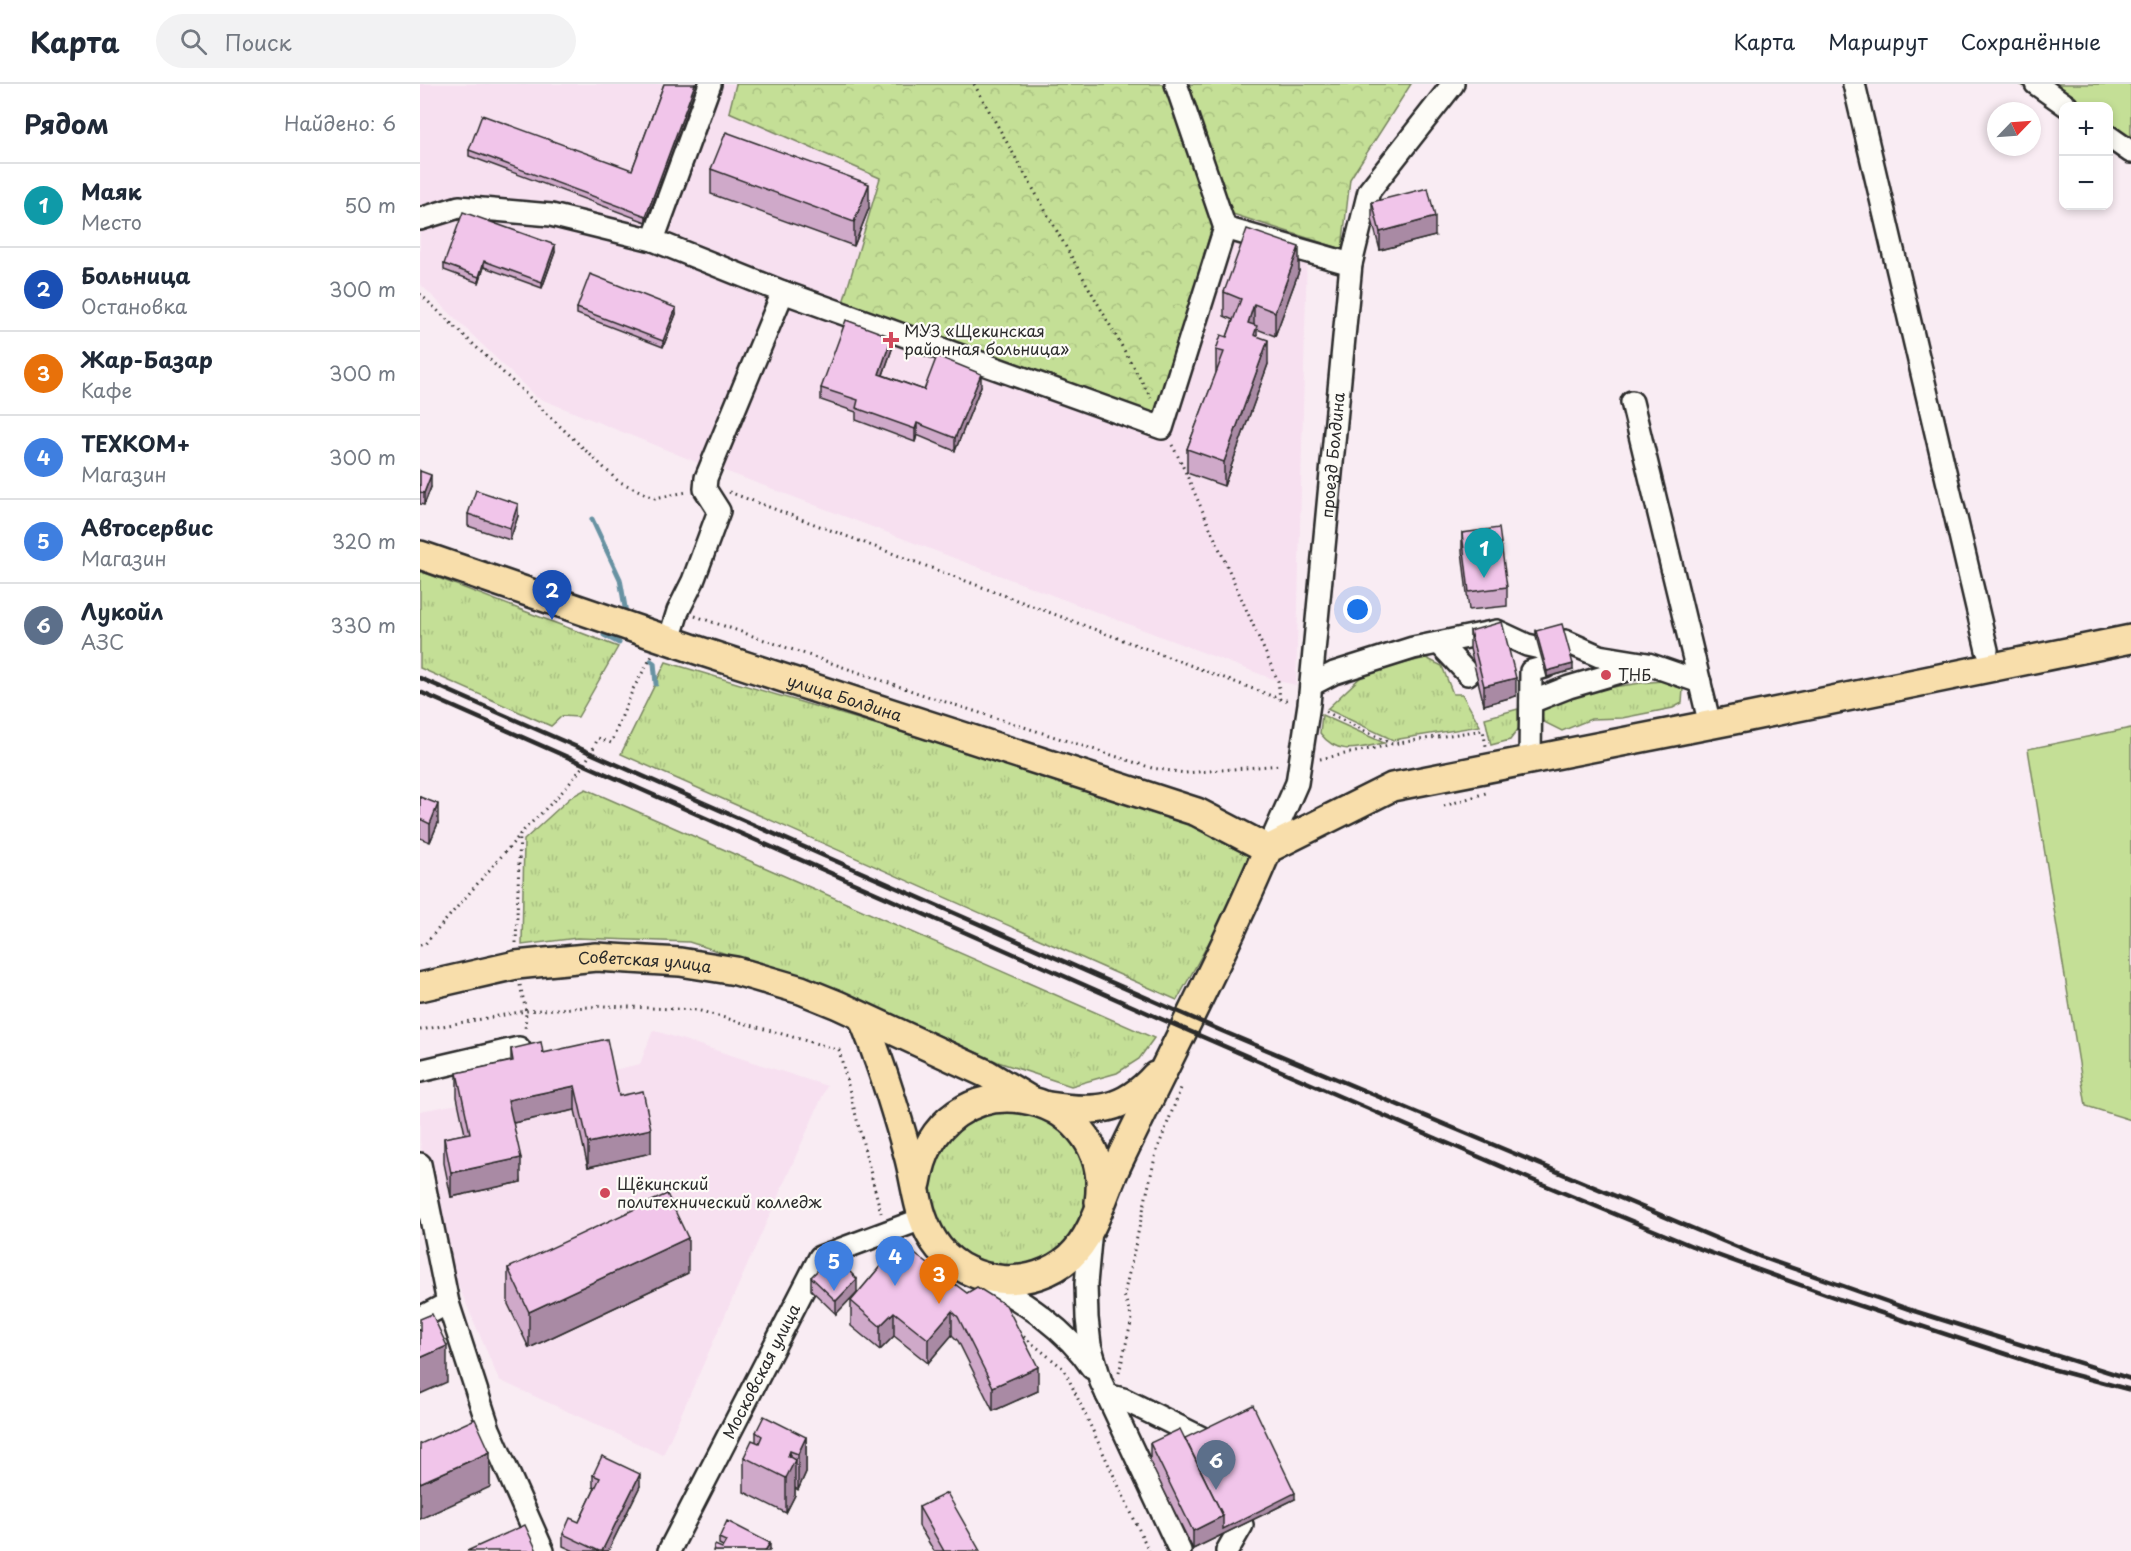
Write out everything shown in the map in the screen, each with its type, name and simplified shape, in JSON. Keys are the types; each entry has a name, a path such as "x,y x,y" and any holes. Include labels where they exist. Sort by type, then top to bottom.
{"main road":[{"name":"улица Болдина","path":"420,555 664,638 1197,812 1268,849"},
{"path":"862,1017 881,1063 908,1158 920,1211 930,1236 954,1262 969,1272 986,1278 1004,1280 1039,1275 1070,1257 1082,1243 1118,1163 1176,1072 1268,849 1392,787 2131,639"},
{"name":"Советская улица","path":"420,987 516,965 596,957 680,962 736,971 790,987 862,1017 987,1074 1039,1103"},
{"path":"920,1211 917,1184 926,1149 935,1134 961,1110 986,1100 1013,1097 1077,1110 1100,1110 1123,1102 1176,1072"},
{"path":"1039,1103 1063,1115 1087,1142 1099,1175 1100,1193 1094,1220"}],"street":[{"path":"653,240 710,84"},
{"path":"420,219 459,207 551,215 653,240 783,292 1162,428 1225,228 1176,84"},
{"name":"проезд Болдина","path":"1268,849 1297,783 1310,694 1350,264 1369,191 1453,84"},
{"path":"1854,84 1987,650"},
{"path":"2036,84 2061,102"},
{"path":"2113,139 2131,152"},
{"path":"1225,228 1350,264"},
{"path":"664,638 693,581 719,511 705,489 706,477 783,292"},
{"path":"1632,402 1710,724"},
{"path":"1310,694 1334,673 1439,643 1497,631 1527,645 1542,658 1531,671 1530,760"},
{"path":"1439,643 1468,674"},
{"path":"1568,651 1648,664 1700,682"},
{"path":"1532,702 1569,687 1648,664"},
{"path":"420,1071 522,1042"},
{"path":"420,1164 448,1303 489,1429 543,1551"},
{"name":"Московская улица","path":"669,1551 820,1257 886,1233 920,1211"},
{"path":"1094,1220 1086,1284 1090,1345 1180,1551"},
{"path":"969,1272 1013,1296 1062,1333 1082,1353 1110,1392 1200,1437"},
{"path":"420,1318 448,1303"},
{"path":"1227,1551 1242,1526"}],"path":[{"path":"974,84 1159,412 1162,428 1180,460 1270,662 1278,681 1280,699"},
{"path":"420,294 618,481 655,498 705,489 729,492 1280,699 1310,694 1392,744"},
{"path":"678,611 924,695 1152,768 1185,773 1300,763 1392,744 1483,730"},
{"path":"420,945 425,944 520,834 578,774 592,754 598,738 611,743 633,689 664,638"},
{"path":"520,834 516,965 526,1011 522,1042"},
{"path":"420,1030 526,1011 604,1006 697,1010 840,1050 886,1233"},
{"path":"1110,1392 1119,1374 1132,1319 1124,1295 1176,1072"},
{"path":"1017,1332 1064,1369 1149,1551"}],"shaded area":[{"name":"МУЗ «Щекинская районная больница»","path":"420,84 1266,84 1317,156 1307,252 1296,685 1278,681 704,463 711,468 536,397 420,284"},
{"name":"Щёкинский политехнический колледж","path":"653,1030 827,1086 663,1455 499,1380 441,1245 420,1141 420,1111 458,1104 457,1097 512,1085 609,1071 640,1064"}],"green space":[{"path":"736,84 1411,84 1350,179 1342,249 1217,209 1159,412 1147,415 843,303 880,178 729,112"},
{"path":"2019,84 2131,84 2131,144 2113,134 2113,102 2059,102 2059,106"},
{"path":"420,571 618,647 578,717 562,716 551,726 420,668"},
{"path":"1426,658 1442,666 1453,694 1462,694 1480,726 1393,740 1327,709 1365,673"},
{"path":"666,662 1195,819 1259,852 1177,1000 621,754"},
{"path":"1662,681 1680,685 1683,689 1682,703 1673,708 1622,718 1591,719 1562,731 1542,721 1539,713 1551,705 1581,694"},
{"path":"1518,709 1519,728 1510,740 1491,745 1485,718"},
{"path":"1322,715 1384,743 1349,749 1334,745 1320,733"},
{"path":"2131,728 2131,1120 2086,1106 2028,749"},
{"path":"586,789 1154,1038 1139,1059 1117,1073 1071,1086 998,1062 834,988 689,942 577,938 522,945 524,840 571,797"},
{"path":"1009,1110 1024,1111 1039,1116 1053,1123 1065,1133 1075,1145 1082,1159 1087,1174 1087,1204 1082,1219 1075,1233 1065,1245 1053,1255 1039,1262 1024,1267 1009,1268 994,1267 979,1262 965,1255 953,1245 943,1233 936,1219 931,1204 930,1189 931,1174 936,1159 943,1145 953,1133 965,1123 979,1116 994,1111"}],"building":[{"path":"664,84 695,84 646,216 469,150 482,115 632,170"},
{"path":"726,132 869,184 854,222 711,169"},
{"path":"1428,188 1435,217 1380,232 1372,202"},
{"path":"463,212 555,245 542,282 484,261 479,277 444,264"},
{"path":"1247,229 1299,247 1275,312 1254,304 1248,323 1257,326 1254,335 1268,340 1224,462 1187,449 1224,352 1216,350 1221,335 1227,337 1241,299 1224,292"},
{"path":"590,274 676,308 663,341 577,308"},
{"path":"846,320 892,337 879,374 924,390 937,356 981,374 955,438 917,423 915,429 856,408 858,400 821,388"},
{"path":"420,471 431,475 424,493 420,492"},
{"path":"476,490 518,504 510,528 468,514"},
{"path":"1499,528 1507,587 1469,592 1462,533"},
{"path":"1502,622 1516,678 1484,686 1470,631"},
{"path":"1562,624 1573,664 1547,671 1536,631"},
{"path":"420,797 438,804 430,824 420,819"},
{"path":"607,1039 619,1096 643,1091 651,1129 588,1143 575,1086 508,1100 521,1158 451,1173 444,1138 470,1133 457,1073 513,1061 511,1049 541,1042 543,1053"},
{"path":"667,1194 688,1238 529,1312 508,1268"},
{"path":"900,1243 967,1293 977,1287 1006,1305 1038,1367 993,1387 958,1317 952,1311 928,1339 894,1312 880,1326 851,1301"},
{"path":"833,1255 857,1279 836,1301 811,1277"},
{"path":"432,1314 447,1346 420,1358 420,1319"},
{"path":"1253,1405 1295,1493 1223,1529 1223,1516 1185,1438"},
{"path":"764,1416 806,1437 798,1454 790,1451 788,1456 795,1460 786,1478 744,1457 752,1440 759,1443 762,1436 756,1432"},
{"path":"475,1419 490,1452 420,1483 420,1444"},
{"path":"1180,1429 1223,1516 1193,1531 1150,1443"},
{"path":"602,1456 640,1474 602,1551 599,1551 563,1534 570,1518 579,1522 600,1478 593,1475"},
{"path":"947,1493 980,1551 944,1551 919,1507"},
{"path":"727,1521 770,1543 765,1551 713,1551 715,1545 722,1548 726,1541 719,1538"},
{"path":"525,1525 537,1551 467,1551"}],"waterway":[{"path":"592,519 620,579 626,613"},
{"path":"604,635 619,643"},
{"path":"651,661 654,663 656,684"}],"railway":[{"path":"420,678 1222,1031 1761,1257 1911,1310 2131,1379"},
{"path":"420,692 1159,1018 1530,1179 1692,1246 1839,1299 2048,1368 2131,1390"}],"place":[{"name":"МУЗ «Щекинская районная больница»","path":"891,340"},
{"name":"Маяк","path":"1484,578"},
{"name":"Больница","path":"552,620"},
{"name":"ТНБ","path":"1606,675"},
{"name":"Щёкинский политехнический колледж","path":"605,1193"},
{"name":"ТЕХКОМ+","path":"895,1286"},
{"name":"Автосервис","path":"834,1291"},
{"name":"Жар-Базар","path":"939,1304"},
{"name":"Лукойл","path":"1216,1490"}]}
